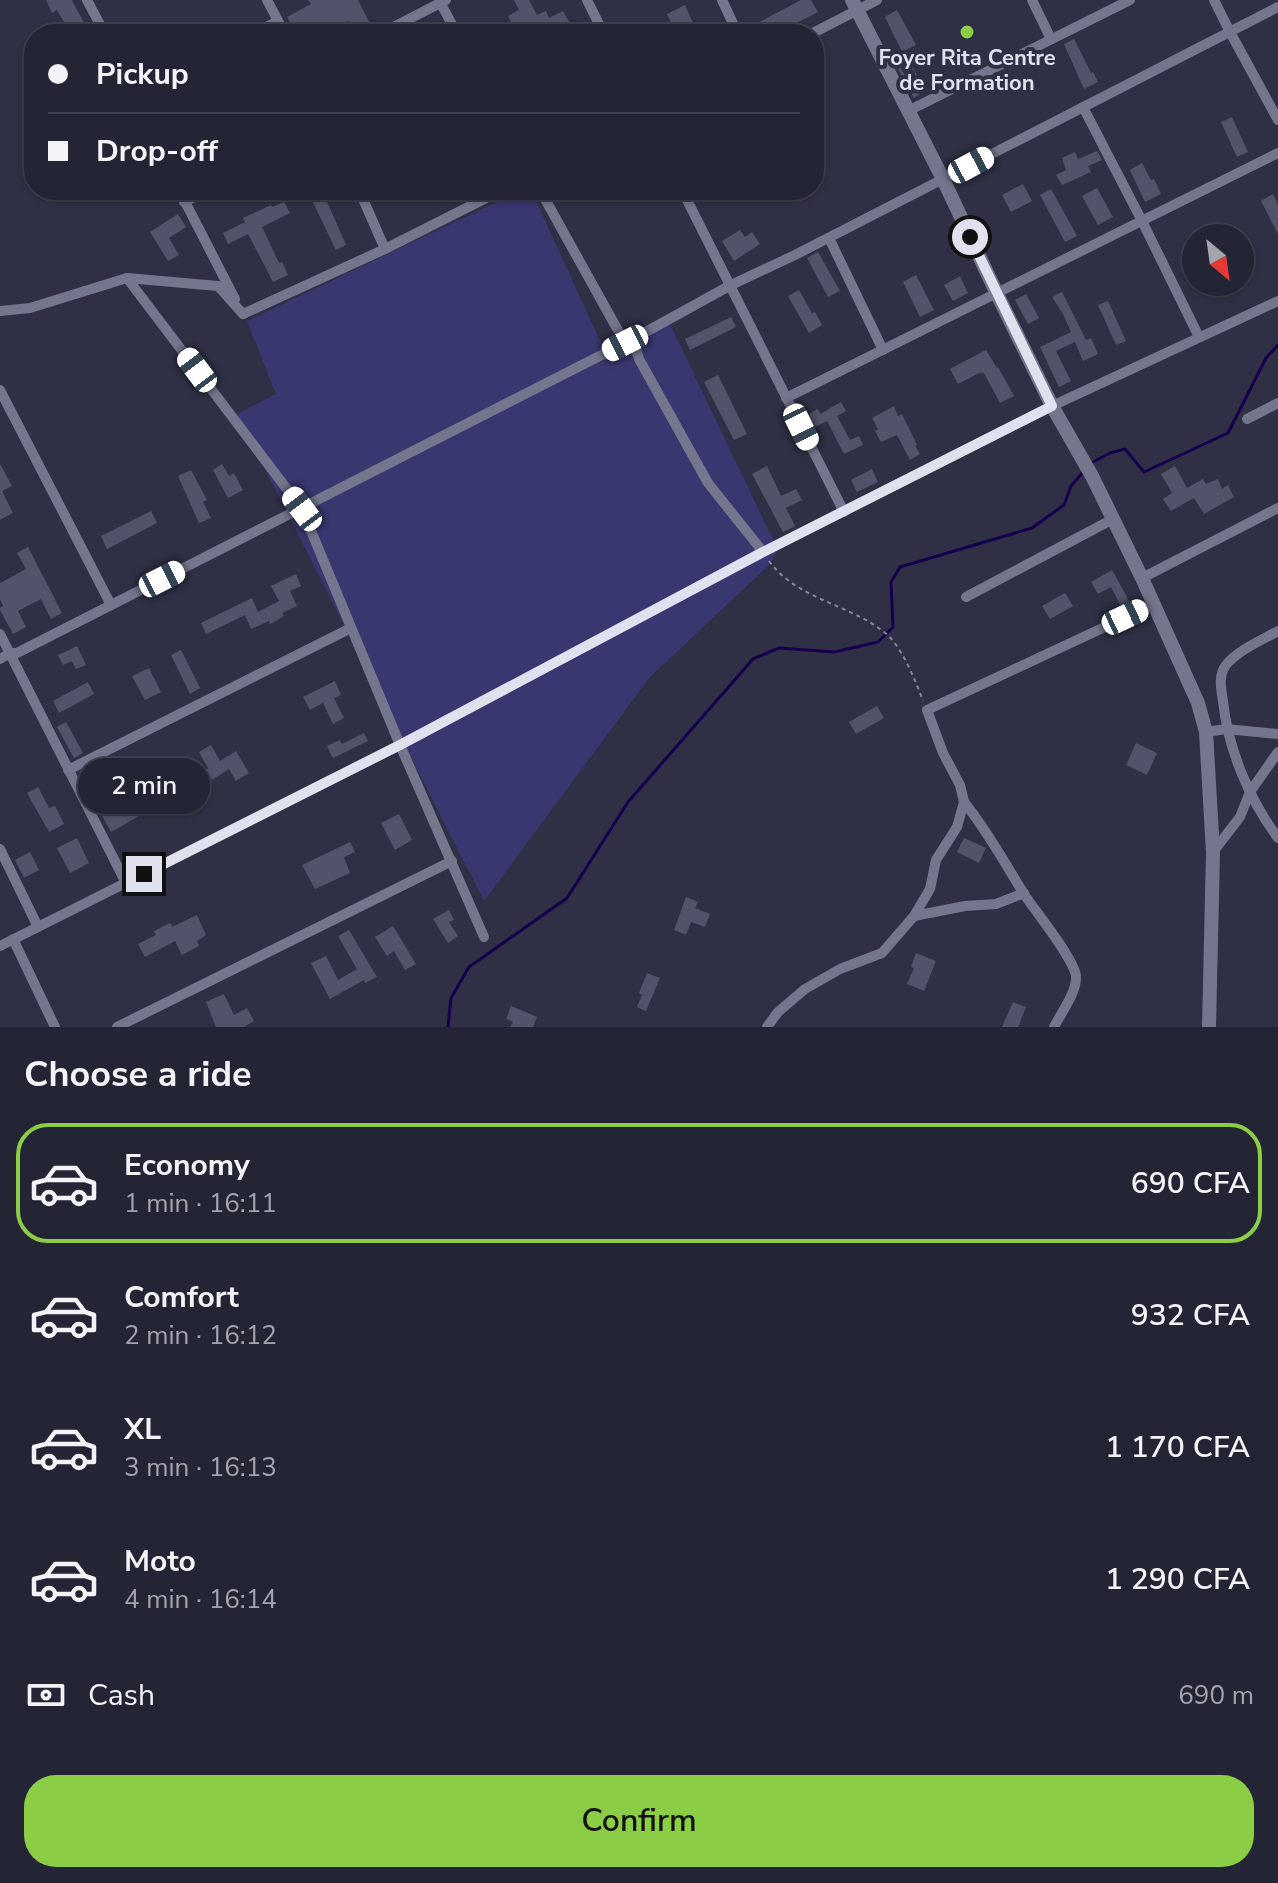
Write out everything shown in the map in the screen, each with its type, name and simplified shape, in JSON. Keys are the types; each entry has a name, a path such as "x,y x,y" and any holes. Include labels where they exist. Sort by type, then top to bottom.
{"main road":[{"path":"855,5 1052,406 1092,476 1198,703 1206,732 1213,852 1209,1027"}],"street":[{"path":"87,0 100,24"},
{"path":"267,0 280,24"},
{"path":"587,0 599,24"},
{"path":"722,0 733,24"},
{"path":"824,25 855,5 877,0"},
{"path":"1032,0 1051,39"},
{"path":"908,111 1130,0"},
{"path":"1214,0 1278,120"},
{"path":"399,24 442,1 452,24"},
{"path":"5,656 17,653 302,509 629,341 731,285 829,238 1278,7"},
{"path":"272,24 278,21"},
{"path":"1083,107 1199,337"},
{"path":"786,398 1278,153"},
{"path":"188,200 184,202 243,314"},
{"path":"363,200 385,249"},
{"path":"243,314 385,249 482,200"},
{"path":"546,200 708,483 763,552"},
{"path":"687,200 844,512"},
{"path":"829,238 883,350"},
{"path":"0,311 30,308 127,278 218,286 243,314"},
{"path":"127,278 302,509 484,937"},
{"path":"0,946 400,745 763,552 1052,406 1278,301"},
{"path":"0,390 111,605"},
{"path":"1247,419 1278,403"},
{"path":"1142,578 1278,508"},
{"path":"966,597 1113,519"},
{"path":"1054,1027 1072,992 1076,978 1073,964 1024,893 984,827 964,802 960,785 943,753 927,710 1154,604"},
{"path":"68,770 351,628"},
{"path":"1278,631 1234,657 1224,667 1220,680 1226,729 1250,792 1278,838"},
{"path":"0,634 5,656 126,883"},
{"path":"1206,732 1226,729 1278,734"},
{"path":"1213,852 1240,817 1250,792 1278,752"},
{"path":"767,1027 778,1012 805,989 840,969 882,953 914,916 930,889 936,860 957,827 964,802"},
{"path":"0,849 38,927"},
{"path":"117,1027 452,861"},
{"path":"914,916 965,906 996,904 1024,893"},
{"path":"13,939 55,1027"}],"path":[{"path":"763,552 779,574 808,595 844,608 887,633 911,669 927,710"}],"shaded area":[{"path":"501,200 536,200 601,343 667,318 778,550 769,565 650,677 484,901 237,414 276,394 247,321"}],"building":[{"path":"46,0 73,0 85,24 65,24 57,10 52,13"},
{"path":"308,0 358,0 370,24 349,24 348,21 342,24 291,24 287,17 311,4"},
{"path":"514,0 529,0 537,15 546,11 549,18 563,11 569,22 512,24 508,16 519,10"},
{"path":"801,0 811,0 818,12 795,24 756,24"},
{"path":"685,5 694,24 672,24 667,14"},
{"path":"897,10 916,45 902,52 885,17"},
{"path":"1074,39 1098,82 1084,89 1064,44"},
{"path":"910,63 926,90 914,98 898,69"},
{"path":"1232,117 1248,152 1237,157 1221,122"},
{"path":"1097,151 1102,160 1088,166 1091,172 1062,185 1056,175 1066,170 1062,158 1075,152 1078,159"},
{"path":"1142,163 1161,194 1145,202 1130,170"},
{"path":"1023,184 1032,201 1011,212 1002,195"},
{"path":"1097,188 1113,217 1098,225 1082,196"},
{"path":"1051,189 1077,236 1065,242 1040,195"},
{"path":"1273,194 1278,205 1278,234 1261,201"},
{"path":"312,200 326,200 346,245 336,250"},
{"path":"284,202 290,213 262,227 288,275 273,282 248,234 228,244 223,233 245,222 243,218"},
{"path":"178,214 186,227 169,238 179,255 168,261 150,232"},
{"path":"740,230 745,237 752,232 760,244 734,261 722,241"},
{"path":"818,252 840,291 828,297 807,258"},
{"path":"916,275 934,310 920,317 903,282"},
{"path":"960,276 968,293 953,301 944,285"},
{"path":"799,290 822,325 809,333 788,296"},
{"path":"1062,292 1086,340 1091,338 1098,354 1083,361 1075,342 1056,351 1071,381 1059,387 1040,347 1071,332 1052,297"},
{"path":"1026,294 1039,318 1028,324 1015,300"},
{"path":"1108,301 1126,341 1116,345 1098,305"},
{"path":"731,317 736,327 690,350 685,339"},
{"path":"986,350 1014,396 1000,403 984,373 958,384 950,369"},
{"path":"718,375 747,434 734,440 704,382"},
{"path":"841,402 846,411 837,416 850,440 859,436 863,445 844,454 827,421 815,427 808,414 818,409 820,414"},
{"path":"894,406 898,416 902,414 920,454 910,460 897,435 881,442 875,431 878,429 872,418"},
{"path":"0,464 12,486 2,491 13,513 0,520"},
{"path":"222,464 229,476 234,473 243,490 228,498 213,470"},
{"path":"767,466 781,496 796,489 802,500 786,508 795,526 783,532 752,474"},
{"path":"1175,466 1187,488 1203,479 1206,484 1218,479 1222,489 1228,485 1234,497 1204,514 1194,498 1171,511 1163,499 1172,493 1161,474"},
{"path":"872,469 878,482 857,492 851,480"},
{"path":"191,470 207,500 203,502 211,518 199,523 178,476"},
{"path":"151,511 157,523 107,549 101,536"},
{"path":"28,547 62,613 51,619 41,599 18,611 26,627 13,634 0,610 3,606 0,583 26,569 17,553"},
{"path":"1112,570 1132,606 1123,610 1111,587 1098,594 1091,582"},
{"path":"296,574 301,586 290,591 297,606 282,613 284,616 251,629 245,615 206,634 201,623 252,598 258,612 279,601 271,586"},
{"path":"1065,593 1073,606 1050,619 1042,606"},
{"path":"77,646 86,665 76,669 72,661 63,665 58,655"},
{"path":"181,650 200,688 190,694 171,655"},
{"path":"149,668 161,692 145,700 132,676"},
{"path":"335,681 341,695 334,698 344,718 333,724 323,703 310,710 303,697"},
{"path":"88,682 94,694 59,713 53,701"},
{"path":"877,706 884,718 856,734 849,722"},
{"path":"66,722 83,753 74,758 57,727"},
{"path":"364,733 368,741 333,758 327,746 340,740 342,744"},
{"path":"1136,743 1157,753 1147,775 1126,765"},
{"path":"211,745 220,761 236,751 249,773 236,781 229,769 212,780 199,752"},
{"path":"146,775 154,790 132,802 139,816 111,832 97,807"},
{"path":"38,787 49,808 55,806 64,824 49,832 27,793"},
{"path":"399,814 412,840 395,850 381,823"},
{"path":"77,838 89,863 70,873 57,848"},
{"path":"964,838 986,848 979,863 957,852"},
{"path":"350,842 355,852 344,857 350,873 315,889 302,865"},
{"path":"30,852 39,870 24,878 15,860"},
{"path":"686,897 698,902 695,908 710,914 705,927 691,922 686,935 674,930"},
{"path":"449,910 454,920 449,922 458,936 448,943 433,919"},
{"path":"197,915 206,935 197,941 199,946 182,955 175,941 145,957 138,944 156,935 154,931 170,923 172,927"},
{"path":"393,926 416,964 405,970 394,951 387,956 375,937"},
{"path":"349,930 377,977 365,983 364,980 330,999 311,963 326,956 338,980 357,969 338,936"},
{"path":"916,953 936,961 924,991 907,984"},
{"path":"647,973 660,978 646,1011 637,1007"},
{"path":"224,994 234,1015 247,1008 254,1021 244,1027 216,1027 206,1002"},
{"path":"1013,1002 1026,1007 1018,1027 1002,1027"},
{"path":"511,1006 537,1017 533,1027 510,1027 513,1022 506,1019"}],"waterway":[{"path":"1091,463 1125,449 1144,472 1228,433 1266,358 1278,345"},
{"path":"448,1027 451,998 469,967 567,898 628,802 753,659 779,648 834,652 878,642 893,627 891,582 900,567 1032,528 1064,505 1071,486 1083,472"}],"place":[{"name":"Foyer Rita Centre de Formation","path":"967,32"}],"route":[{"path":"144,874 400,745 763,552 1052,406 970,237"}]}
